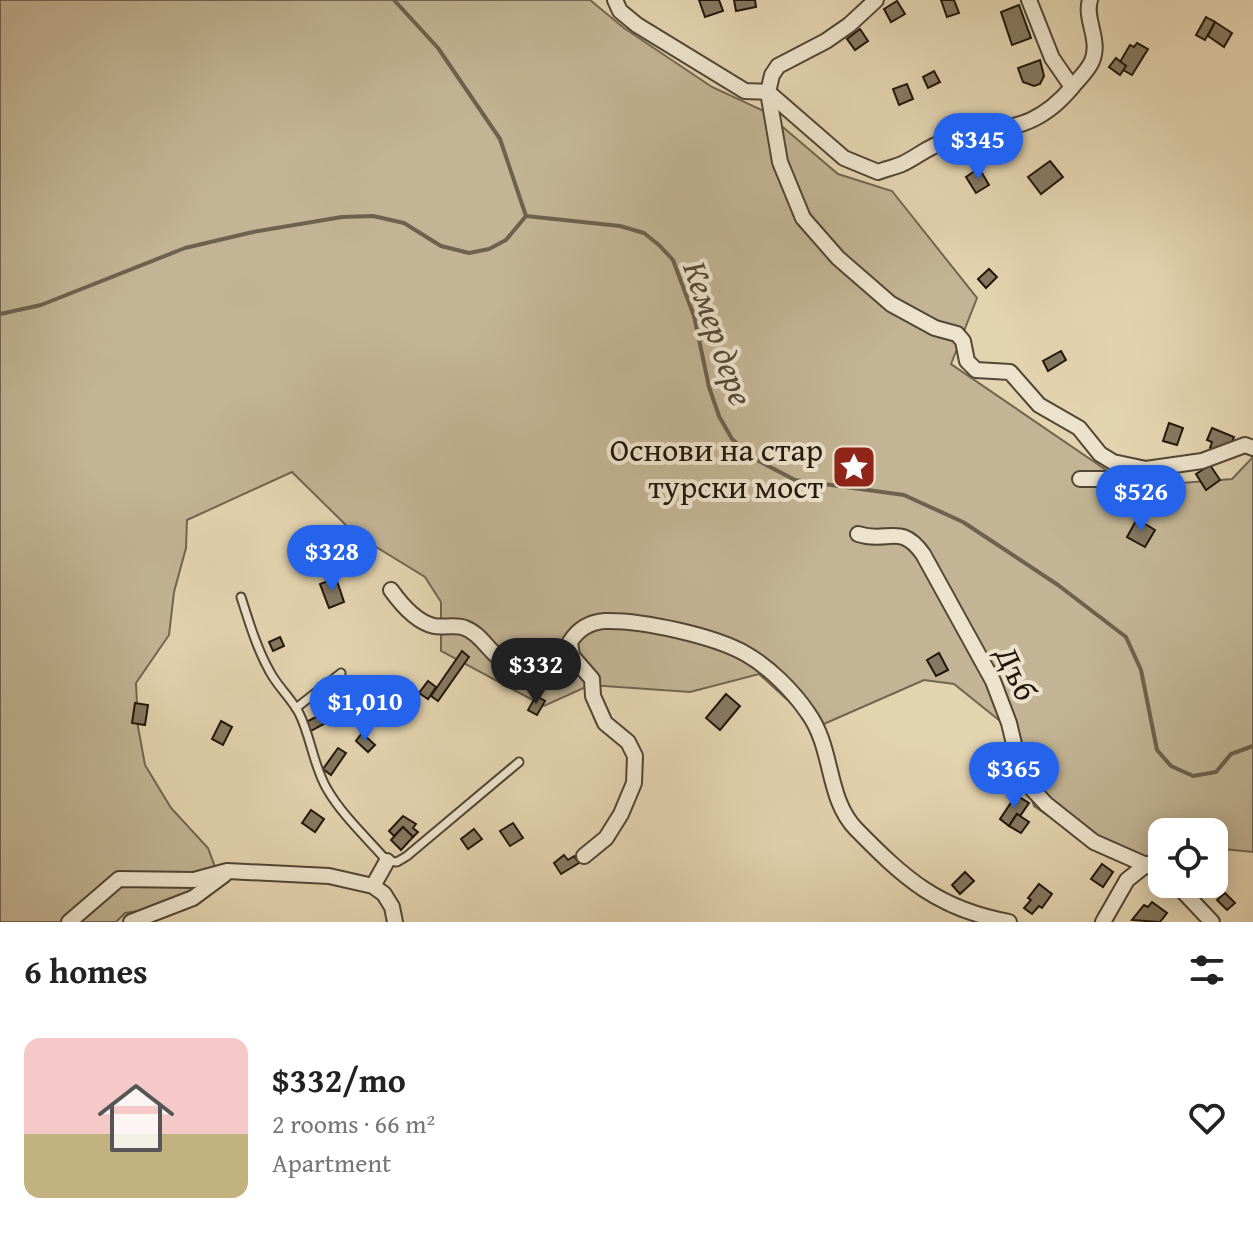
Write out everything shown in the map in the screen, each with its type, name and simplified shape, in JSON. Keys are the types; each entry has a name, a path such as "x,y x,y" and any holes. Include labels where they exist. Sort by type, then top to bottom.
{"street":[{"path":"615,0 620,11 637,25 745,91 768,92 844,158 878,172 902,164 946,141 1007,129 1036,119 1057,104 1092,61 1095,41 1088,7 1090,0"},
{"path":"876,0 849,25 778,66 772,75 768,92 780,162 803,218 838,258 891,304 935,328 957,334 963,341 967,361 976,370 1010,372 1039,405 1079,428 1100,454 1113,462 1146,469"},
{"path":"1029,0 1052,58 1072,87"},
{"path":"1080,479 1108,479 1146,469 1202,461 1245,445 1253,448"},
{"name":"Дъб","path":"858,534 868,537 905,536 923,554 993,681 1009,723 1021,773 1033,790 1094,842 1147,864"},
{"path":"391,590 401,604 419,619 434,626 465,627 502,660 516,665 578,666"},
{"path":"584,856 606,838 621,814 634,783 635,756 628,742 605,723 593,696 592,679 572,656 570,642 577,631 604,621 657,627 721,643 747,655 769,671 808,712 823,738 843,813 856,829 924,892 980,917 1009,922"},
{"path":"373,886 387,861"},
{"path":"1103,922 1127,880 1147,864"},
{"path":"131,922 193,898 227,871"},
{"path":"69,922 119,879 194,880 227,871 329,876 373,886 384,894 392,907 395,922"},
{"path":"1189,898 1212,922"}],"lane":[{"path":"241,597 259,651 271,674 296,708 327,789 342,811 387,861 397,862 407,856 519,762"},
{"path":"296,708 341,673"}],"shaded area":[{"path":"0,0 590,0 624,28 712,87 764,111 838,174 892,191 977,298 951,364 1131,487 1232,479 1253,457 1253,852 1228,849 1228,818 1148,818 1148,857 1138,859 1094,846 1034,806 1010,729 954,684 924,680 817,727 759,674 690,692 590,685 544,706 441,651 441,602 425,577 355,534 292,472 187,520 186,548 174,592 169,635 136,683 138,727 145,765 171,808 208,848 218,875 170,907 125,913 116,922 0,922"}],"building":[{"path":"699,0 719,0 723,11 705,17"},
{"path":"734,0 755,0 756,7 736,11"},
{"path":"941,0 954,0 959,13 947,17"},
{"path":"897,1 905,14 891,22 884,9"},
{"path":"1019,5 1031,38 1012,45 1001,12"},
{"path":"1206,17 1215,22 1205,40 1196,35"},
{"path":"1215,22 1232,33 1224,47 1208,36"},
{"path":"860,29 868,41 855,50 847,39"},
{"path":"1137,43 1148,49 1132,75 1123,70 1126,66 1120,62 1130,45 1134,47"},
{"path":"1116,58 1126,66 1120,75 1109,67"},
{"path":"1040,60 1044,76 1040,84 1034,86 1023,82 1018,68"},
{"path":"934,71 940,82 928,88 923,77"},
{"path":"907,84 913,99 899,105 893,89"},
{"path":"1050,161 1063,177 1041,194 1028,177"},
{"path":"979,168 989,185 976,193 966,177"},
{"path":"989,269 997,277 986,288 978,279"},
{"path":"1061,351 1066,360 1048,371 1043,361"},
{"path":"1169,423 1183,428 1177,445 1163,441"},
{"path":"1212,428 1234,437 1229,448 1222,445 1219,452 1210,448 1212,442 1207,440"},
{"path":"1210,465 1220,480 1206,490 1196,474"},
{"path":"1137,519 1155,530 1145,547 1127,537"},
{"path":"336,578 344,602 329,608 320,584"},
{"path":"280,637 284,646 273,651 269,642"},
{"path":"462,651 469,657 438,701 431,696"},
{"path":"939,653 948,670 936,676 927,660"},
{"path":"377,677 386,684 372,696 365,691"},
{"path":"428,681 436,687 428,699 419,693"},
{"path":"726,694 740,706 720,730 706,718"},
{"path":"536,696 545,701 537,715 528,710"},
{"path":"135,703 148,705 145,725 132,723"},
{"path":"330,710 335,718 311,731 306,722"},
{"path":"221,721 232,727 223,745 212,739"},
{"path":"362,733 375,745 368,752 356,741"},
{"path":"338,748 346,753 331,775 323,769"},
{"path":"1016,795 1029,803 1009,826 1000,819"},
{"path":"311,810 324,819 315,832 302,823"},
{"path":"1017,814 1029,822 1021,833 1009,826"},
{"path":"403,816 416,824 413,828 418,832 413,837 403,827 394,836 389,831"},
{"path":"513,823 523,838 510,846 500,831"},
{"path":"403,827 413,837 401,850 391,840"},
{"path":"474,829 482,839 468,849 461,839"},
{"path":"564,855 568,860 574,856 579,863 561,874 554,863"},
{"path":"1102,864 1113,872 1103,887 1091,879"},
{"path":"965,872 974,881 960,894 952,885"},
{"path":"1039,884 1052,894 1042,908 1039,906 1032,914 1024,908"},
{"path":"1228,896 1235,903 1227,910 1217,900"},
{"path":"1152,902 1167,913 1160,922 1132,920 1144,905 1148,907"}],"waterway":[{"name":"Кемер дере","path":"394,0 438,48 500,139 526,216 620,226 644,233 673,260 694,316 709,387 719,416 732,439 755,459 795,480 904,495 963,522 1058,585 1126,637 1141,670 1157,750 1171,766 1193,776 1216,772 1231,754 1253,746"},
{"path":"0,314 41,305 185,248 253,232 342,217 373,216 404,223 441,246 469,253 489,249 506,240 526,216"}],"place":[{"name":"Основи на стар турски мост","path":"854,467"}]}
